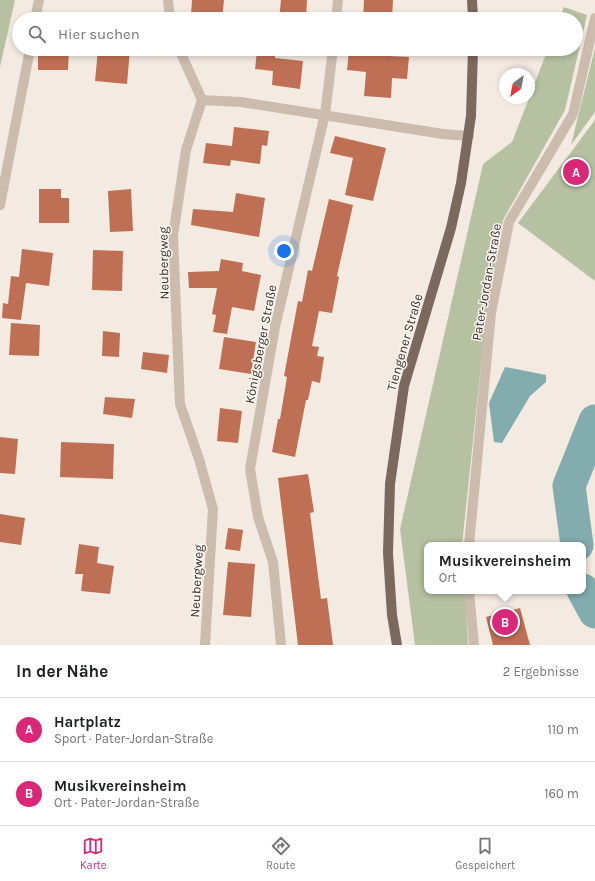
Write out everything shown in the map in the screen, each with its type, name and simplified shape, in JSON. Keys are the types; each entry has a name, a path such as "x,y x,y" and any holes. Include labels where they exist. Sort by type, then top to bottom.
{"main road":[{"path":"472,0 473,12"},
{"name":"Tiengener Straße","path":"397,645 392,615 388,553 390,484 404,386 451,228 461,183 469,136 473,56"}],"street":[{"path":"36,12 39,0"},
{"path":"168,0 169,12"},
{"path":"337,12 338,0"},
{"name":"Pater-Jordan-Straße","path":"469,542 491,313 509,222 573,114 595,18"},
{"path":"0,205 29,56"},
{"path":"182,56 202,100 241,102 325,114 443,134 469,136"},
{"name":"Königsberger Straße","path":"281,645 273,562 258,517 250,469 274,327 325,114 332,56"},
{"name":"Neubergweg","path":"202,100 186,150 173,236 180,404 199,459 213,509 205,645"},
{"path":"469,594 474,645"}],"green space":[{"path":"0,0 15,0 12,12 0,67"},
{"path":"564,7 578,12 562,12"},
{"path":"583,14 587,15 583,32"},
{"path":"595,48 595,112 571,145"},
{"path":"545,56 578,56 565,110 503,220 486,318 462,542 424,542 424,594 465,594 468,645 415,645 400,529 483,164 512,142 527,104 535,104 535,83"},
{"path":"595,120 595,281 518,223"}],"water":[{"path":"505,367 546,375 546,382 530,396 502,443 494,442 489,403"}],"building":[{"path":"192,0 224,0 223,12 191,12"},
{"path":"281,0 307,0 306,12 280,12"},
{"path":"364,0 393,0 392,12 363,12"},
{"path":"38,56 69,56 68,70 38,70"},
{"path":"97,56 129,56 127,84 95,81"},
{"path":"256,56 275,56 275,58 303,61 300,89 272,85 273,71 255,69"},
{"path":"348,56 409,57 407,79 392,78 391,98 364,96 366,72 347,70"},
{"path":"234,127 269,131 267,146 262,145 260,164 231,160 230,166 203,163 206,143 232,146"},
{"path":"335,136 386,148 373,201 345,195 353,158 330,153"},
{"path":"39,189 61,189 61,198 69,198 69,223 39,223"},
{"path":"131,189 133,231 110,232 108,191"},
{"path":"236,193 265,198 259,237 191,225 193,209 233,212"},
{"path":"329,199 353,205 337,276 339,277 332,313 319,311 312,346 319,347 317,356 324,357 320,383 312,381 308,400 306,400 295,457 272,452 278,419 280,419 287,377 284,376 298,301 302,302 308,270 312,271"},
{"path":"22,249 53,253 49,286 26,283 21,320 2,318 3,303 8,304 11,276 19,277"},
{"path":"93,250 123,251 122,291 92,290"},
{"path":"221,259 243,263 242,271 261,275 254,311 232,307 227,334 213,332 216,315 212,314 217,288 189,288 188,272 219,271"},
{"path":"11,323 40,325 39,356 9,355"},
{"path":"103,331 120,333 119,357 102,356"},
{"path":"224,337 256,342 251,374 219,369"},
{"path":"143,352 169,355 167,373 141,369"},
{"path":"105,397 135,399 132,418 103,414"},
{"path":"220,408 242,411 238,443 217,441"},
{"path":"0,437 18,439 15,474 0,473"},
{"path":"61,442 114,444 113,479 60,477"},
{"path":"308,474 314,512 310,513 321,599 327,598 333,645 298,645 278,478"},
{"path":"0,514 25,518 21,545 0,542"},
{"path":"228,528 243,530 240,551 225,549"},
{"path":"79,544 99,547 97,563 114,566 110,594 81,591 83,574 75,574"},
{"path":"228,562 255,564 251,617 223,615"},
{"path":"520,608 530,645 493,645 486,617"}],"waterway":[{"path":"577,542 569,486 595,421"},
{"path":"585,594 595,612"}],"place":[{"name":"Hartplatz","path":"576,172"},
{"name":"Musikvereinsheim","path":"505,622"}]}
